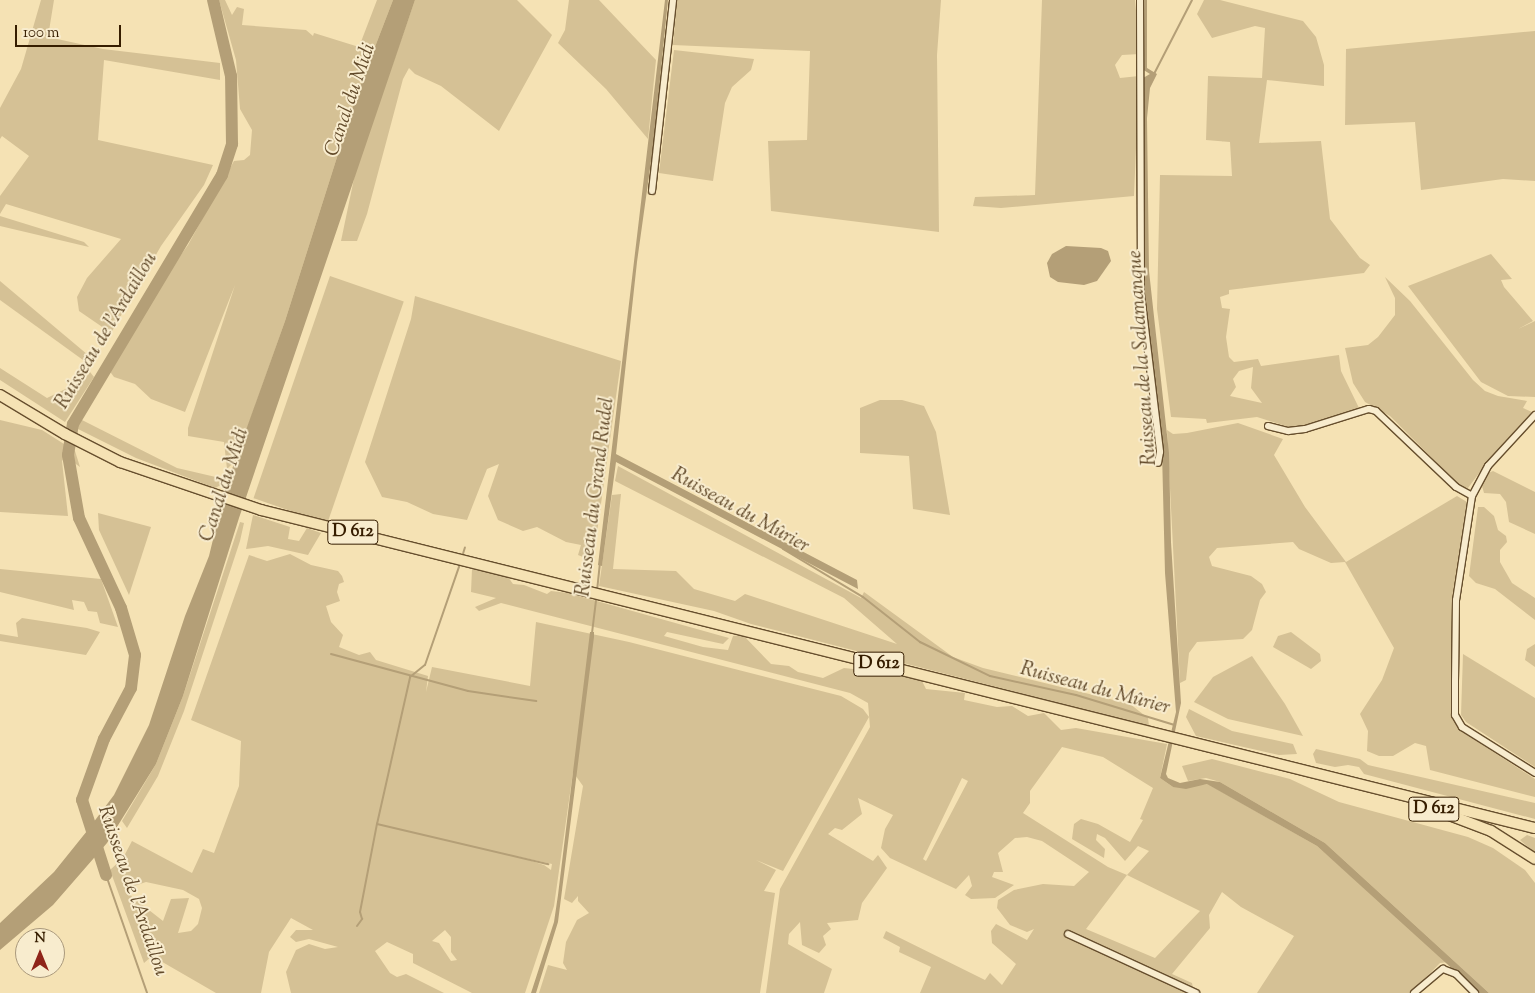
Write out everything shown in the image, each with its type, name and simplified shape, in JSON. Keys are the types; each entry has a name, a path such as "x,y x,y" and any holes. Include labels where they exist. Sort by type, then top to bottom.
{"highway":[{"name":"D 612","path":"0,390 65,434 78,438"},
{"name":"D 612","path":"0,394 55,427"},
{"name":"D 612","path":"0,402 150,473 213,496 261,510 1535,828"},
{"name":"D 612","path":"1356,784 1468,820 1535,859"},
{"name":"D 612","path":"1407,796 1535,823"}],"street":[{"path":"652,191 673,0"},
{"path":"1140,0 1142,294 1158,434 1158,463"},
{"path":"1268,426 1288,431 1305,429 1369,409 1376,411 1456,487 1472,496"},
{"path":"1535,415 1488,466 1472,496 1456,600 1455,715 1462,727 1535,773"},
{"path":"1068,934 1196,993"},
{"path":"1414,993 1444,969 1456,974 1475,993"}],"shaded area":[{"path":"41,0 54,0 48,37 103,49 220,63 220,80 104,60 98,140 213,165 204,185 161,246 111,333 79,311 77,297 87,278 121,239 6,204 0,214 0,196 29,156 2,136 0,139 0,108 21,69"},
{"path":"219,0 225,0 232,15 237,7 244,9 242,25 306,30 313,36 314,33 359,47 377,0 393,0 358,91 285,321 236,460 227,469 224,442 188,436 188,428 235,285 185,412 151,399 135,384 114,377 108,369 141,310 188,245 234,161 244,160 250,155 252,130 240,109 236,60"},
{"path":"393,0 415,0 239,518 183,696 156,764 107,843 53,905 26,928 15,928 15,937 0,950 0,923 54,872 87,831 114,795 149,725 185,616 209,556 226,486 285,321 358,91"},
{"path":"415,0 517,0 552,35 499,131 441,86 415,74 409,68 403,79 367,214 357,241 341,241 356,169"},
{"path":"569,0 599,0 656,60 648,139 606,89 558,43 565,30"},
{"path":"665,0 668,0 654,140 637,262 616,454 857,580 858,589 616,462 602,566 598,565"},
{"path":"677,0 941,0 937,55 939,232 771,211 768,141 807,140 810,51 673,45"},
{"path":"1042,0 1135,0 1140,54 1122,55 1115,65 1120,78 1139,76 1134,196 1001,208 973,206 975,197 1035,195"},
{"path":"1141,0 1147,0 1147,68 1157,74 1150,88 1147,118 1149,271 1169,453 1171,542 1181,703 1166,774 1168,778 1180,783 1200,779 1220,782 1325,843 1489,993 1479,993 1317,846 1207,784 1186,789 1173,787 1160,778 1176,712 1165,573 1162,452 1144,307 1143,78 1150,74 1142,69"},
{"path":"1204,0 1220,0 1303,21 1316,37 1324,65 1324,86 1267,80 1259,143 1321,141 1330,219 1360,258 1370,265 1364,273 1229,290 1229,294 1220,297 1222,308 1230,309 1226,337 1229,357 1234,362 1258,359 1261,366 1339,355 1341,371 1359,408 1303,426 1289,427 1257,417 1207,423 1206,419 1171,417 1157,309 1160,175 1232,176 1230,142 1206,140 1208,76 1262,78 1265,28 1255,26 1212,38 1197,14","holes":["1253,367 1251,388 1262,403 1230,396 1236,387 1233,379 1239,371"]},
{"path":"1535,31 1535,181 1503,179 1421,190 1415,122 1345,125 1346,49"},
{"path":"674,50 754,59 751,70 732,87 725,103 713,181 659,173"},
{"path":"0,216 84,242 89,247 0,226"},
{"path":"1066,246 1101,248 1108,251 1111,261 1097,281 1084,285 1058,282 1050,277 1047,263 1052,254"},
{"path":"1491,254 1512,279 1501,280 1504,287 1533,321 1518,329 1535,321 1535,397 1508,396 1481,382 1408,286"},
{"path":"330,276 404,301 327,524 253,498"},
{"path":"1385,277 1410,301 1473,380 1485,391 1498,396 1527,401 1523,408 1532,412 1491,457 1468,488 1460,486 1390,416 1365,402 1353,383 1345,348 1368,345 1378,337 1395,315 1395,298"},
{"path":"0,281 88,355 83,360 0,300"},
{"path":"415,296 621,361 593,561 578,555 581,545 566,542 537,527 523,531 498,520 488,496 499,464 487,469 467,520 433,514 407,502 382,497 365,462 411,319"},
{"path":"0,368 47,398 84,380 90,372 94,377 65,422 0,380"},
{"path":"880,400 902,400 924,406 936,432 950,515 913,509 909,456 860,453 860,408"},
{"path":"80,419 177,468 220,478 221,485 215,488 136,458 76,428"},
{"path":"0,420 42,430 75,451 80,467 65,456 62,461 68,516 0,512"},
{"path":"1238,423 1283,439 1274,455 1305,507 1346,562 1457,496 1467,502 1452,598 1451,717 1461,731 1535,779 1535,797 1430,770 1426,746 1415,743 1393,756 1379,756 1367,751 1368,731 1360,714 1382,680 1394,648 1345,562 1331,563 1299,549 1293,542 1217,548 1209,557 1212,566 1251,576 1262,584 1266,592 1260,600 1252,630 1243,639 1197,642 1189,653 1186,680 1180,683 1167,430 1173,434 1187,433"},
{"path":"618,466 861,598 864,592 953,657 983,668 1130,704 1148,718 1149,726 751,624 714,611 599,586 612,495 621,494 613,569 676,571 694,589 735,601 745,594 897,644 844,598 615,481"},
{"path":"1493,471 1535,492 1535,534 1509,522 1506,502 1500,494 1484,493 1482,486 1486,474"},
{"path":"1478,507 1484,507 1494,516 1498,530 1506,536 1507,542 1500,550 1500,562 1512,583 1535,598 1535,620 1495,589 1476,583 1469,576"},
{"path":"98,513 151,527 129,595 99,530"},
{"path":"253,515 290,527 288,539 299,541 307,528 321,533 308,555 268,546 246,549"},
{"path":"240,522 244,523 240,541 184,711 158,776 127,828 122,821 156,764 183,696"},
{"path":"290,554 311,565 338,571 344,582 339,584 337,592 340,601 326,606 331,622 343,635 339,647 359,655 370,652 376,660 428,676 426,692 432,667 530,686 536,622 629,642 841,696 863,709 869,717 783,871 756,860 776,870 764,891 775,893 760,993 539,993 548,965 567,970 563,963 566,942 577,920 589,913 578,901 578,896 572,903 564,899 583,786 573,772 554,906 525,993 472,993 413,963 413,954 387,942 375,951 390,973 397,977 406,974 444,993 291,993 286,972 296,950 309,944 325,949 338,947 309,939 296,942 290,937 296,930 313,930 291,918 269,952 261,993 216,993 152,956 144,963 110,870 123,858 132,841 192,873 203,849 214,853 239,786 241,741 191,720 249,555 267,561","holes":["516,856 552,864 551,870 544,865","146,882 183,890 199,899 202,908 198,924 191,931 178,933 189,898 171,899 163,921 131,896 134,886","445,930 451,937 451,952 457,960 451,961 439,943 432,941"]},
{"path":"0,569 101,579 118,627 100,623 97,612 88,611 84,602 72,600 74,610 0,592"},
{"path":"472,569 508,577 513,584 524,585 547,594 551,591 568,593 729,638 723,644 667,632 664,636 703,647 728,650 733,636 743,635 771,664 789,666 798,672 823,678 844,668 881,672 922,681 926,689 965,693 964,700 997,707 1012,706 1028,716 1044,713 1061,730 1076,728 1167,744 1160,778 1173,787 1208,784 1317,846 1448,962 1440,963 1411,993 1257,993 1294,936 1241,907 1222,892 1209,915 1210,928 1172,974 1192,983 1194,993 920,993 931,967 899,952 900,947 883,938 886,931 985,980 990,973 1002,985 1016,964 992,943 991,931 996,924 1027,940 1034,929 1027,932 1010,925 997,908 998,900 1014,890 1043,884 1074,886 1089,872 1042,841 1027,837 1015,838 998,853 1003,872 994,872 992,877 1014,885 995,898 971,899 965,895 972,886 969,875 956,889 890,858 881,848 885,829 893,815 858,798 862,814 842,830 835,828 828,834 873,861 878,855 887,868 862,903 858,920 827,923 831,929 823,936 826,945 819,953 802,945 800,922 789,934 788,944 832,969 824,993 766,993 780,889 870,727 868,703 850,693 501,603 479,611 475,607 496,598 471,592","holes":["1062,747 1103,757 1153,788 1140,819 1143,820 1130,842 1098,824 1081,819 1074,824 1072,839 1104,858 1105,849 1096,840 1097,834 1105,838 1125,861 1138,846 1149,851 1127,875 1108,867 1023,813 1030,803 1030,791","962,778 968,781 926,861 923,859","1127,875 1200,911 1155,958 1086,929"]},
{"path":"22,618 87,628 100,632 86,655 0,641 0,634 18,637 16,623"},
{"path":"590,632 594,632 594,637 558,922 536,993 531,993 554,922"},
{"path":"1291,632 1320,654 1321,661 1311,669 1273,647 1278,636"},
{"path":"1535,644 1535,667 1525,660 1527,649"},
{"path":"1463,654 1535,698 1535,767 1466,722 1461,715"},
{"path":"1252,656 1285,704 1303,736 1228,719 1194,702 1213,677"},
{"path":"1189,709 1232,731 1293,744 1297,754 1279,755 1196,736 1186,717"},
{"path":"1316,749 1360,759 1368,765 1535,803 1535,819 1364,774 1359,767 1348,765 1335,767 1316,763 1313,754"},
{"path":"1212,759 1290,779 1339,802 1468,837 1493,848 1525,870 1535,883 1535,993 1489,993 1325,843 1220,782 1206,778 1188,781 1182,766"},
{"path":"1527,835 1535,838 1535,853 1520,840"}],"waterway":[{"name":"Ruisseau de l'Ardaillou","path":"106,875 82,800 104,739 131,688 135,655 121,608 79,518 68,455 73,424 222,175 232,144 231,76 213,0"},
{"name":"Ruisseau de la Salamanque","path":"1154,74 1192,0"},
{"path":"462,557 465,547"},
{"name":"Ruisseau du Mûrier","path":"783,549 863,597 920,642 990,676 1076,695 1175,725"},
{"name":"Ruisseau du Grand Rudel","path":"597,591 600,563"},
{"path":"357,926 362,919 360,912 377,824 410,677 425,665 460,564"},
{"name":"Ruisseau du Grand Rudel","path":"592,633 596,598"},
{"path":"331,654 468,691 536,701"},
{"path":"377,824 548,864"},
{"name":"Ruisseau de l'Ardaillou","path":"106,875 147,993"}],"water label":[{"name":"Canal du Midi","path":"351,100"},
{"name":"Canal du Midi","path":"225,485"}]}
